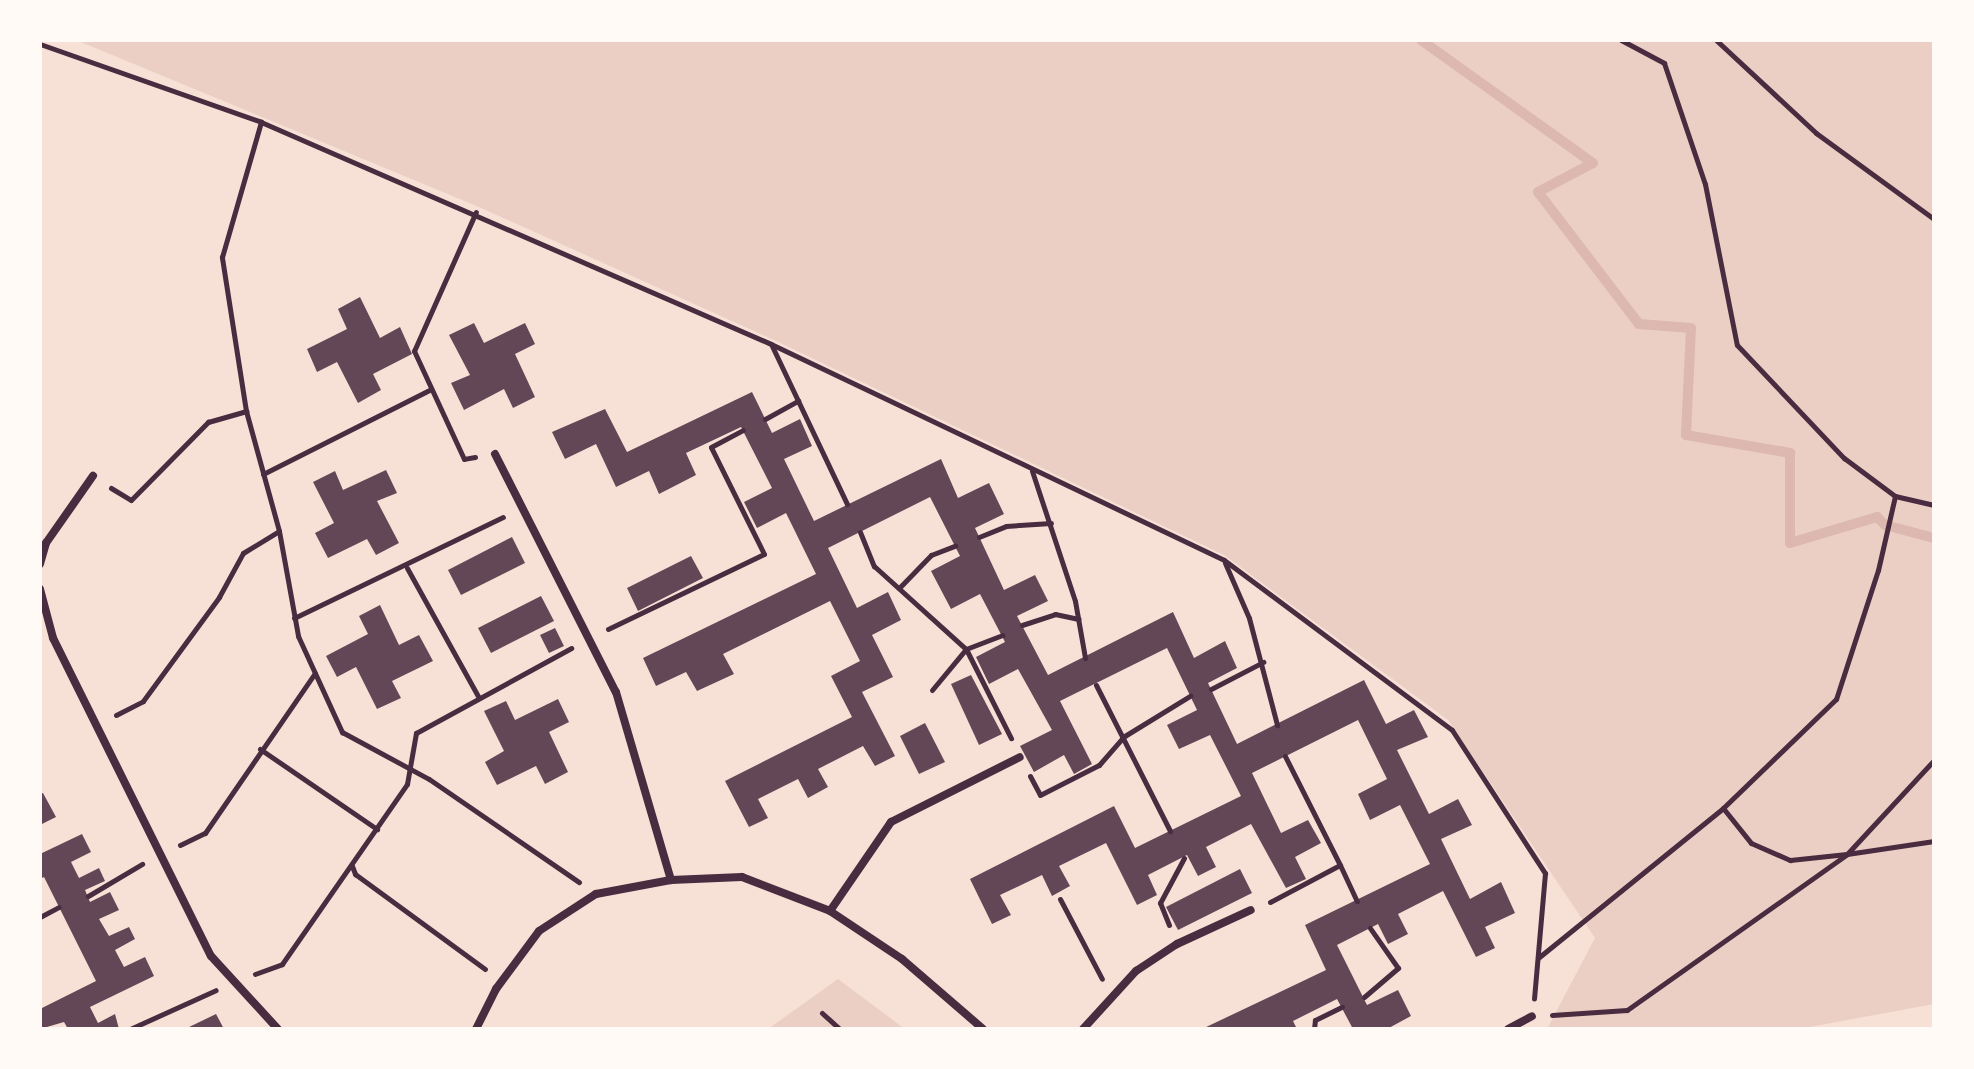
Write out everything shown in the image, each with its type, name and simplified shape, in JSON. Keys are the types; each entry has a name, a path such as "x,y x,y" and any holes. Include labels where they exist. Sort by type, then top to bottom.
{"street":[{"path":"495,454 616,692 671,880"},
{"path":"40,564 46,543 93,476"},
{"path":"40,589 53,638 98,723 211,956 278,1029"},
{"path":"830,911 891,822 1020,757"},
{"path":"476,1029 502,981 539,931 596,894 671,880 742,877 830,911 902,959 983,1029"},
{"path":"1083,1029 1136,971 1177,944 1251,910"},
{"path":"1508,1029 1532,1016"}],"path":[{"path":"1621,40 1664,63 1705,184 1737,345 1844,458 1895,496 1934,505"},
{"path":"1716,40 1816,133 1934,219"},
{"path":"40,44 261,122 477,212 771,344 1224,560 1452,730 1545,873 1532,1016 1627,1010 1847,854 1934,760"},
{"path":"261,122 222,257 246,411 279,531 294,618 315,673 342,732 409,768 596,894"},
{"path":"477,212 414,351 464,459 495,454"},
{"path":"771,344 847,504"},
{"path":"263,474 431,389"},
{"path":"765,419 798,401"},
{"path":"93,476 131,500 208,422 246,411"},
{"path":"130,1029 282,964 344,869 352,866 407,784 416,733 478,696 764,554 711,447 743,430"},
{"path":"1029,468 1038,478 1078,619 1085,658"},
{"path":"1537,959 1723,808 1836,699 1878,570 1895,496"},
{"path":"294,618 407,568 522,508"},
{"path":"979,537 1006,526 1051,523"},
{"path":"98,723 143,701 219,597 243,553 279,531"},
{"path":"860,532 874,566 966,649 1040,795 1099,765 1123,737 1190,696"},
{"path":"899,588 931,555 955,546"},
{"path":"1224,560 1263,662 1277,725"},
{"path":"407,568 478,696"},
{"path":"1022,625 1055,614 1078,619"},
{"path":"932,690 966,649 1002,635"},
{"path":"1211,689 1263,662"},
{"path":"88,896 162,853 205,833 315,673"},
{"path":"1096,685 1170,831"},
{"path":"260,749 377,829"},
{"path":"1285,756 1357,901"},
{"path":"1723,808 1751,843 1790,860 1934,841"},
{"path":"1177,944 1160,903 1184,858"},
{"path":"1251,910 1340,865"},
{"path":"352,866 355,874 502,981"},
{"path":"1060,899 1112,998"},
{"path":"40,917 59,907"},
{"path":"1364,997 1398,968 1370,928"},
{"path":"1314,1029 1315,1020 1342,1007"},
{"path":"822,1013 840,1029"}],"shaded area":[{"path":"76,40 1934,40 1934,1004 1799,1029 1547,1029 1595,938 1448,720 1224,555 774,340 479,207"},
{"path":"838,979 905,1029 768,1029"}],"building":[{"path":"360,297 380,338 400,327 412,354 373,374 381,390 358,403 337,362 317,372 307,349 347,329 338,309"},
{"path":"474,323 484,343 525,323 535,344 515,354 535,397 513,408 504,389 464,410 451,383 470,375 449,335"},
{"path":"752,392 772,433 800,419 812,446 784,459 814,521 941,459 958,498 989,483 1004,514 975,528 1004,590 1035,575 1048,601 1017,616 1048,675 1173,612 1194,658 1225,641 1237,668 1208,683 1237,744 1364,680 1386,724 1414,710 1428,737 1397,750 1429,814 1458,799 1472,825 1441,839 1470,899 1501,882 1515,913 1485,927 1495,948 1476,957 1443,891 1398,914 1408,934 1388,944 1378,924 1337,945 1367,1005 1398,990 1411,1016 1387,1029 1353,1029 1337,999 1293,1021 1297,1029 1202,1029 1326,970 1305,925 1430,864 1400,805 1370,820 1358,794 1387,779 1358,720 1252,773 1281,833 1308,820 1321,843 1295,857 1306,879 1286,888 1251,824 1206,847 1216,867 1198,876 1187,855 1148,875 1157,895 1137,905 1106,843 1059,866 1070,886 1052,896 1042,875 1000,895 1011,915 992,924 970,879 1114,806 1135,848 1241,796 1210,735 1179,749 1167,725 1197,710 1167,648 1060,701 1092,764 1074,774 1064,755 1034,772 1020,746 1052,730 1018,669 989,684 976,657 1005,642 980,594 951,609 931,571 960,556 930,497 828,548 857,608 888,592 901,620 872,635 893,677 862,692 895,756 875,766 863,746 818,769 828,787 808,798 798,779 758,799 768,818 749,827 725,781 852,717 831,676 860,661 830,601 723,654 734,674 697,691 686,672 656,686 643,658 816,574 786,513 757,528 744,502 772,488 741,427 686,453 696,475 659,494 649,471 616,487 596,444 565,459 552,432 605,409 627,452"},
{"path":"386,470 397,493 377,501 399,543 376,555 367,539 328,558 315,533 334,523 313,482 335,471 343,490"},
{"path":"512,537 525,563 461,595 448,570"},
{"path":"691,556 703,578 638,611 627,588"},
{"path":"541,596 554,621 491,653 478,628"},
{"path":"380,605 399,645 419,635 433,661 392,681 401,698 377,709 356,667 337,677 326,656 368,634 359,616"},
{"path":"555,628 564,646 549,653 540,635"},
{"path":"971,675 1002,734 979,745 951,684"},
{"path":"558,699 569,722 549,732 568,772 545,784 536,766 497,785 485,762 504,751 484,711 506,701 515,720"},
{"path":"925,723 945,762 919,774 900,736"},
{"path":"43,793 56,817 40,825 40,794"},
{"path":"82,834 91,852 71,862 79,878 99,868 105,881 85,890 90,902 110,892 119,910 99,919 109,936 129,927 135,939 115,950 124,967 145,957 154,976 90,1007 98,1023 115,1014 119,1029 68,1029 64,1022 40,1029 40,1009 96,981 44,877 40,879 40,854"},
{"path":"1240,869 1252,893 1178,930 1166,907"},
{"path":"216,1014 224,1029 185,1029"}],"waterway":[{"path":"1421,40 1593,163 1538,192 1639,324 1691,328 1686,435 1790,453 1790,543 1877,517 1885,525 1934,538"}]}
